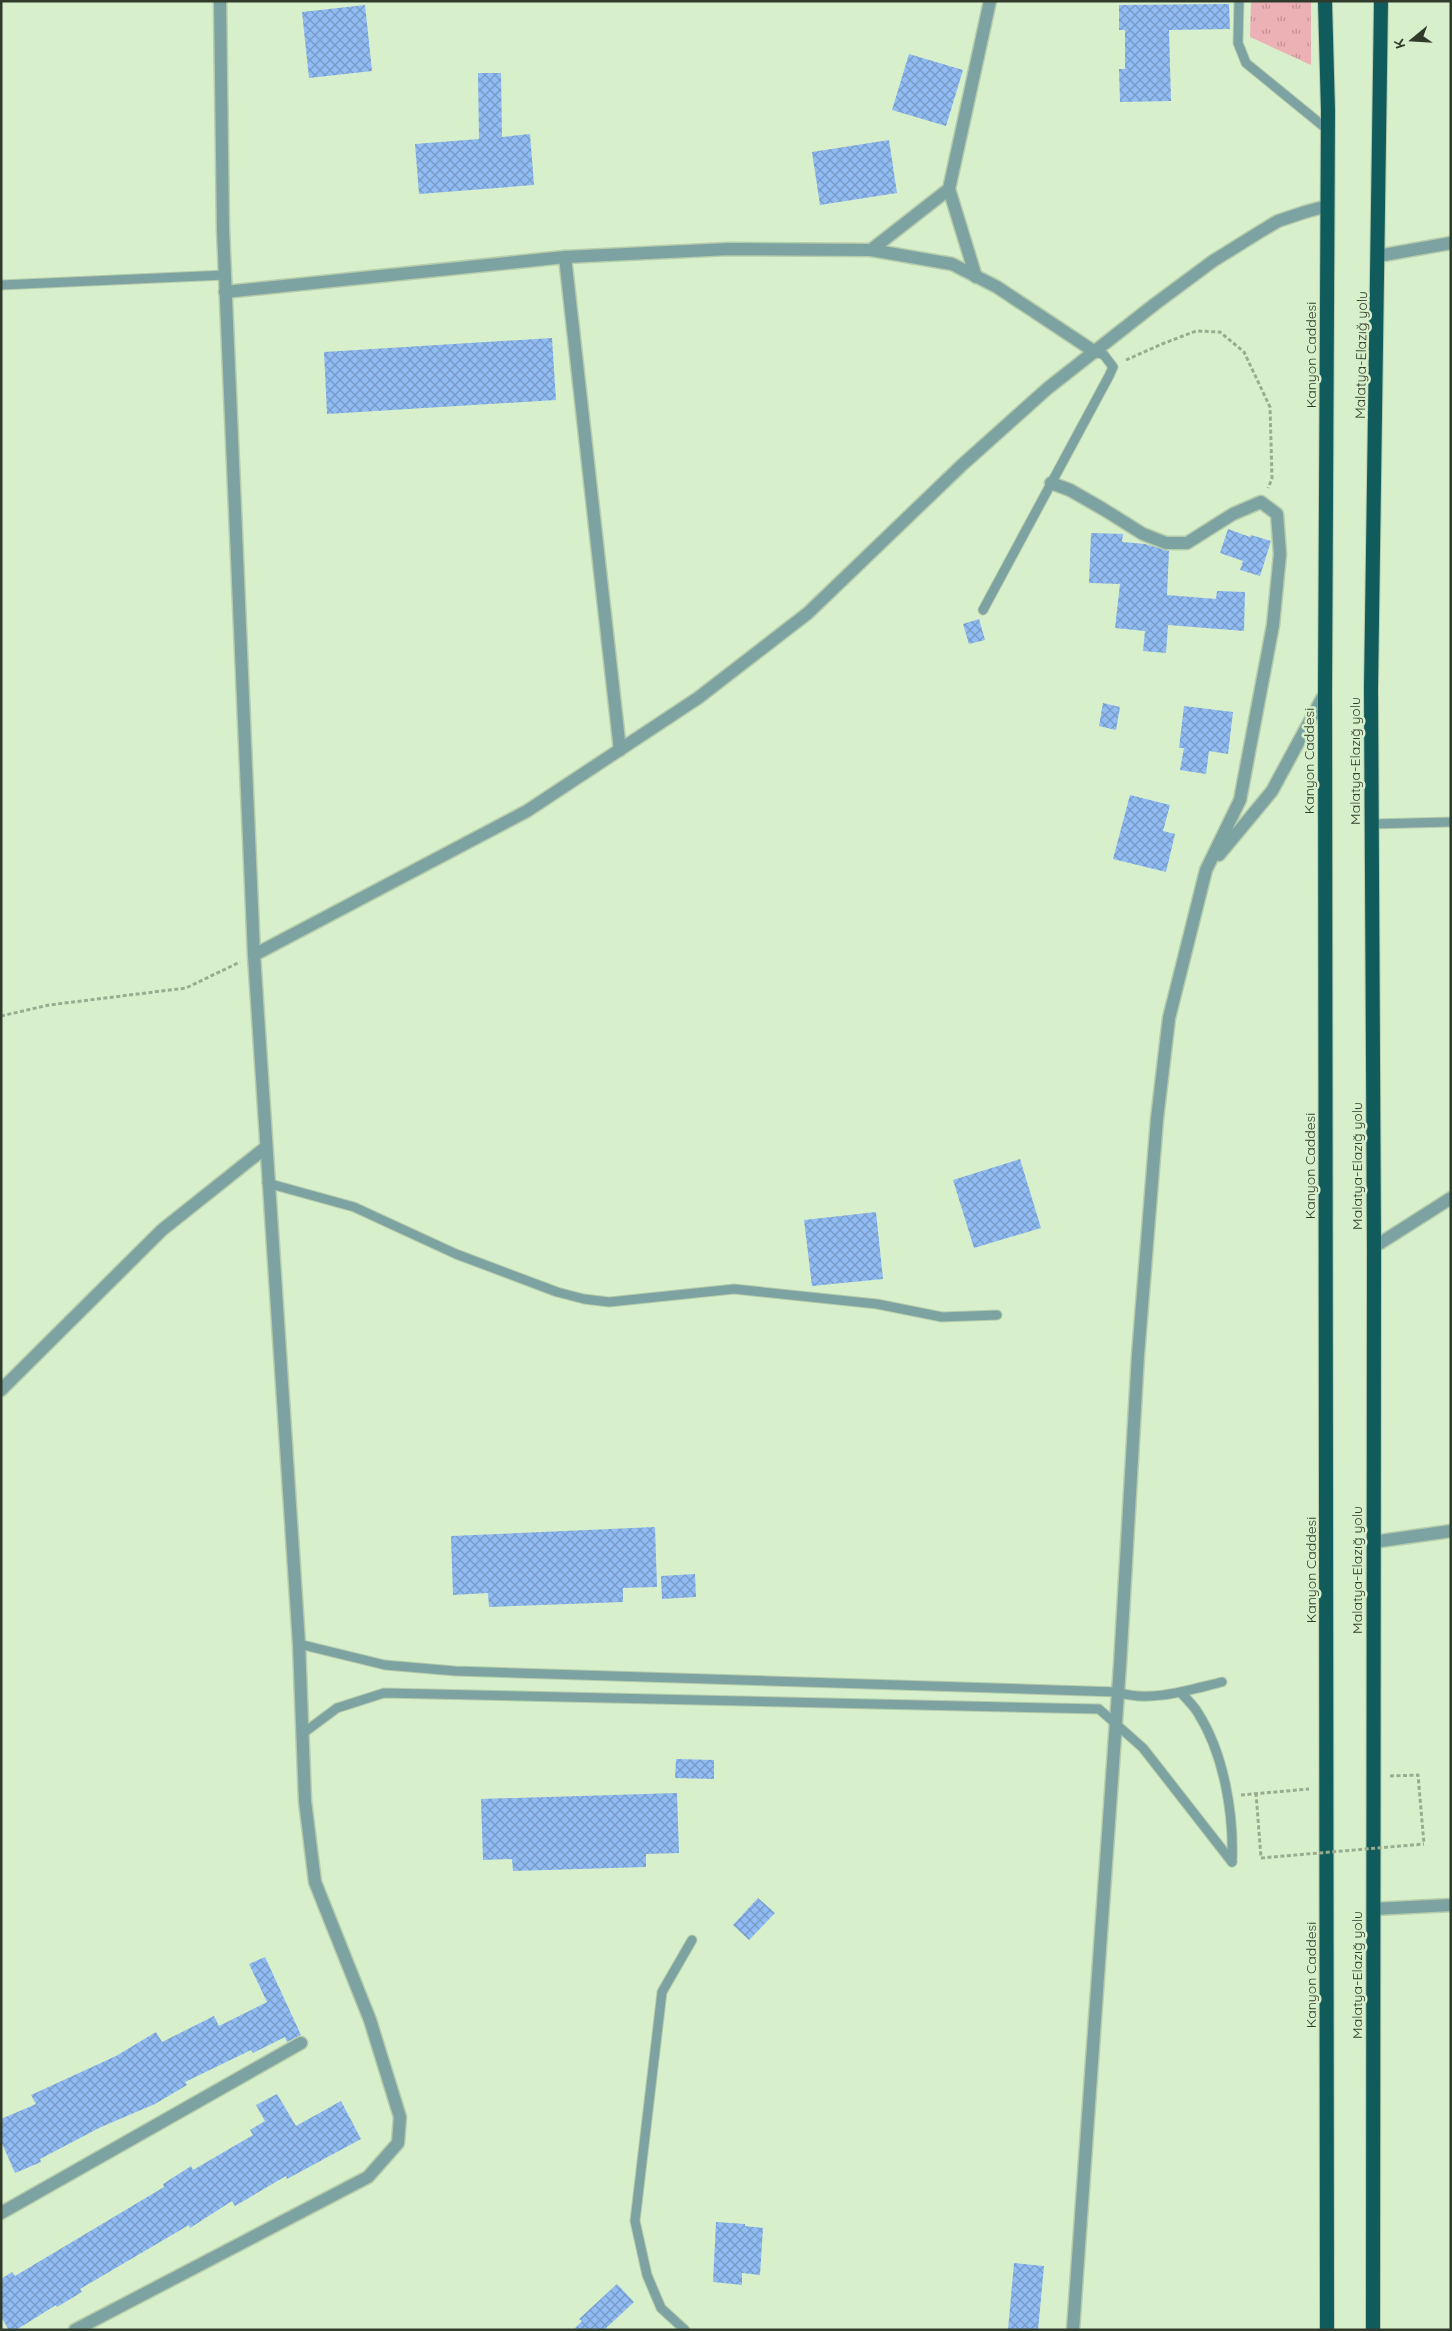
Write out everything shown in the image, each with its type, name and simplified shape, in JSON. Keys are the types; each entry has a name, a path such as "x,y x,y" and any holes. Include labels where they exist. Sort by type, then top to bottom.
{"highway":[{"name":"Kanyon Caddesi","path":"1325,1 1328,130 1325,693 1327,2330"},
{"name":"Malatya-Elazığ yolu","path":"1373,2330 1374,1247 1371,689 1381,1"}],"street":[{"path":"75,2330 368,2177 398,2143 400,2117 370,2020 316,1882 305,1801 299,1644 267,1183 254,955 224,275 220,1"},
{"path":"976,276 949,189 990,1"},
{"path":"871,250 949,189"},
{"path":"254,955 527,811 698,698 808,613 969,459 1048,388 1213,261 1278,221 1327,206"},
{"path":"1378,256 1451,243"},
{"path":"225,292 565,257 729,249 871,250 952,264 997,287 1095,352"},
{"path":"565,257 620,750"},
{"path":"1051,484 1070,490 1144,534 1166,543 1187,543 1233,514 1261,502 1277,514 1280,554 1272,625 1240,800 1206,870 1169,1018 1157,1119 1138,1355 1116,1723 1073,2330"},
{"path":"1206,870 1272,791 1325,693"},
{"path":"1,1390 162,1230 265,1148"},
{"path":"1374,1247 1451,1198"},
{"path":"1373,1542 1451,1531"},
{"path":"1373,1909 1451,1906"},
{"path":"1,2212 301,2043"}],"lane":[{"path":"1239,1 1238,43 1246,63 1328,130"},
{"path":"1,285 224,275"},
{"path":"983,610 1110,376 1113,366 1104,355 1095,352"},
{"path":"1372,824 1451,822"},
{"path":"267,1183 354,1207 465,1257 557,1292 584,1299 609,1302 734,1289 877,1304 942,1317 997,1315"},
{"path":"299,1644 385,1665 455,1671 1118,1692 1129,1696 1181,1692 1222,1682"},
{"path":"302,1734 337,1708 384,1693 1099,1709 1143,1748 1232,1862 1228,1796 1208,1730 1198,1712 1181,1692"},
{"path":"685,2330 661,2308 648,2275 635,2221 662,1992 692,1940"}],"path":[{"path":"1113,366 1196,331 1220,332 1244,352 1257,375 1270,407 1272,478 1261,502"},
{"path":"1,1016 49,1005 186,988 254,955"},
{"path":"1256,1793 1261,1858 1424,1844 1418,1775 1373,1777"},
{"path":"1228,1796 1327,1788"}],"green space":[{"path":"1251,1 1311,1 1311,65 1250,37"}],"building":[{"path":"1229,4 1230,29 1169,30 1171,101 1120,102 1119,69 1125,69 1125,30 1119,30 1119,5"},
{"path":"365,5 372,71 309,78 302,12"},
{"path":"909,54 963,70 946,126 892,110"},
{"path":"478,73 501,73 502,137 530,134 534,185 419,194 415,144 479,139"},
{"path":"889,140 897,193 820,205 812,152"},
{"path":"552,338 556,400 327,414 324,352"},
{"path":"1228,529 1250,537 1251,535 1271,541 1260,576 1240,570 1243,561 1220,553"},
{"path":"1091,533 1123,534 1122,542 1145,544 1169,551 1167,595 1216,599 1217,591 1245,592 1244,631 1168,625 1166,653 1143,651 1145,631 1115,628 1120,584 1089,583"},
{"path":"979,619 985,640 969,644 963,624"},
{"path":"1103,703 1120,707 1116,730 1099,726"},
{"path":"1184,706 1233,712 1228,754 1209,751 1206,774 1180,770 1184,748 1179,748"},
{"path":"1130,795 1170,805 1163,831 1175,834 1166,872 1113,859"},
{"path":"1020,1159 1041,1228 974,1248 953,1180"},
{"path":"876,1212 883,1279 812,1286 804,1220"},
{"path":"655,1527 657,1587 623,1588 623,1602 489,1607 488,1593 453,1595 451,1536"},
{"path":"695,1574 696,1597 662,1599 661,1576"},
{"path":"676,1759 714,1760 714,1779 675,1778"},
{"path":"677,1793 679,1853 646,1854 646,1867 513,1871 512,1859 483,1860 481,1799"},
{"path":"758,1898 775,1913 749,1940 733,1925"},
{"path":"265,1957 301,2035 287,2042 285,2037 253,2053 251,2050 185,2082 187,2085 155,2104 101,2127 40,2159 41,2162 15,2173 1,2141 1,2119 36,2104 31,2095 116,2056 156,2032 162,2042 214,2016 219,2026 267,2002 249,1964"},
{"path":"277,2094 296,2126 341,2101 361,2139 287,2179 286,2176 235,2206 232,2201 190,2228 189,2225 80,2289 82,2292 57,2307 56,2305 16,2330 9,2330 1,2317 1,2279 12,2272 15,2276 164,2187 163,2184 191,2166 193,2170 253,2135 250,2130 265,2121 256,2105"},
{"path":"716,2222 745,2224 745,2226 763,2228 760,2275 742,2273 742,2285 713,2282"},
{"path":"1014,2263 1044,2266 1038,2330 1008,2330"},
{"path":"617,2284 634,2302 604,2330 573,2330 582,2321 579,2319"}]}
